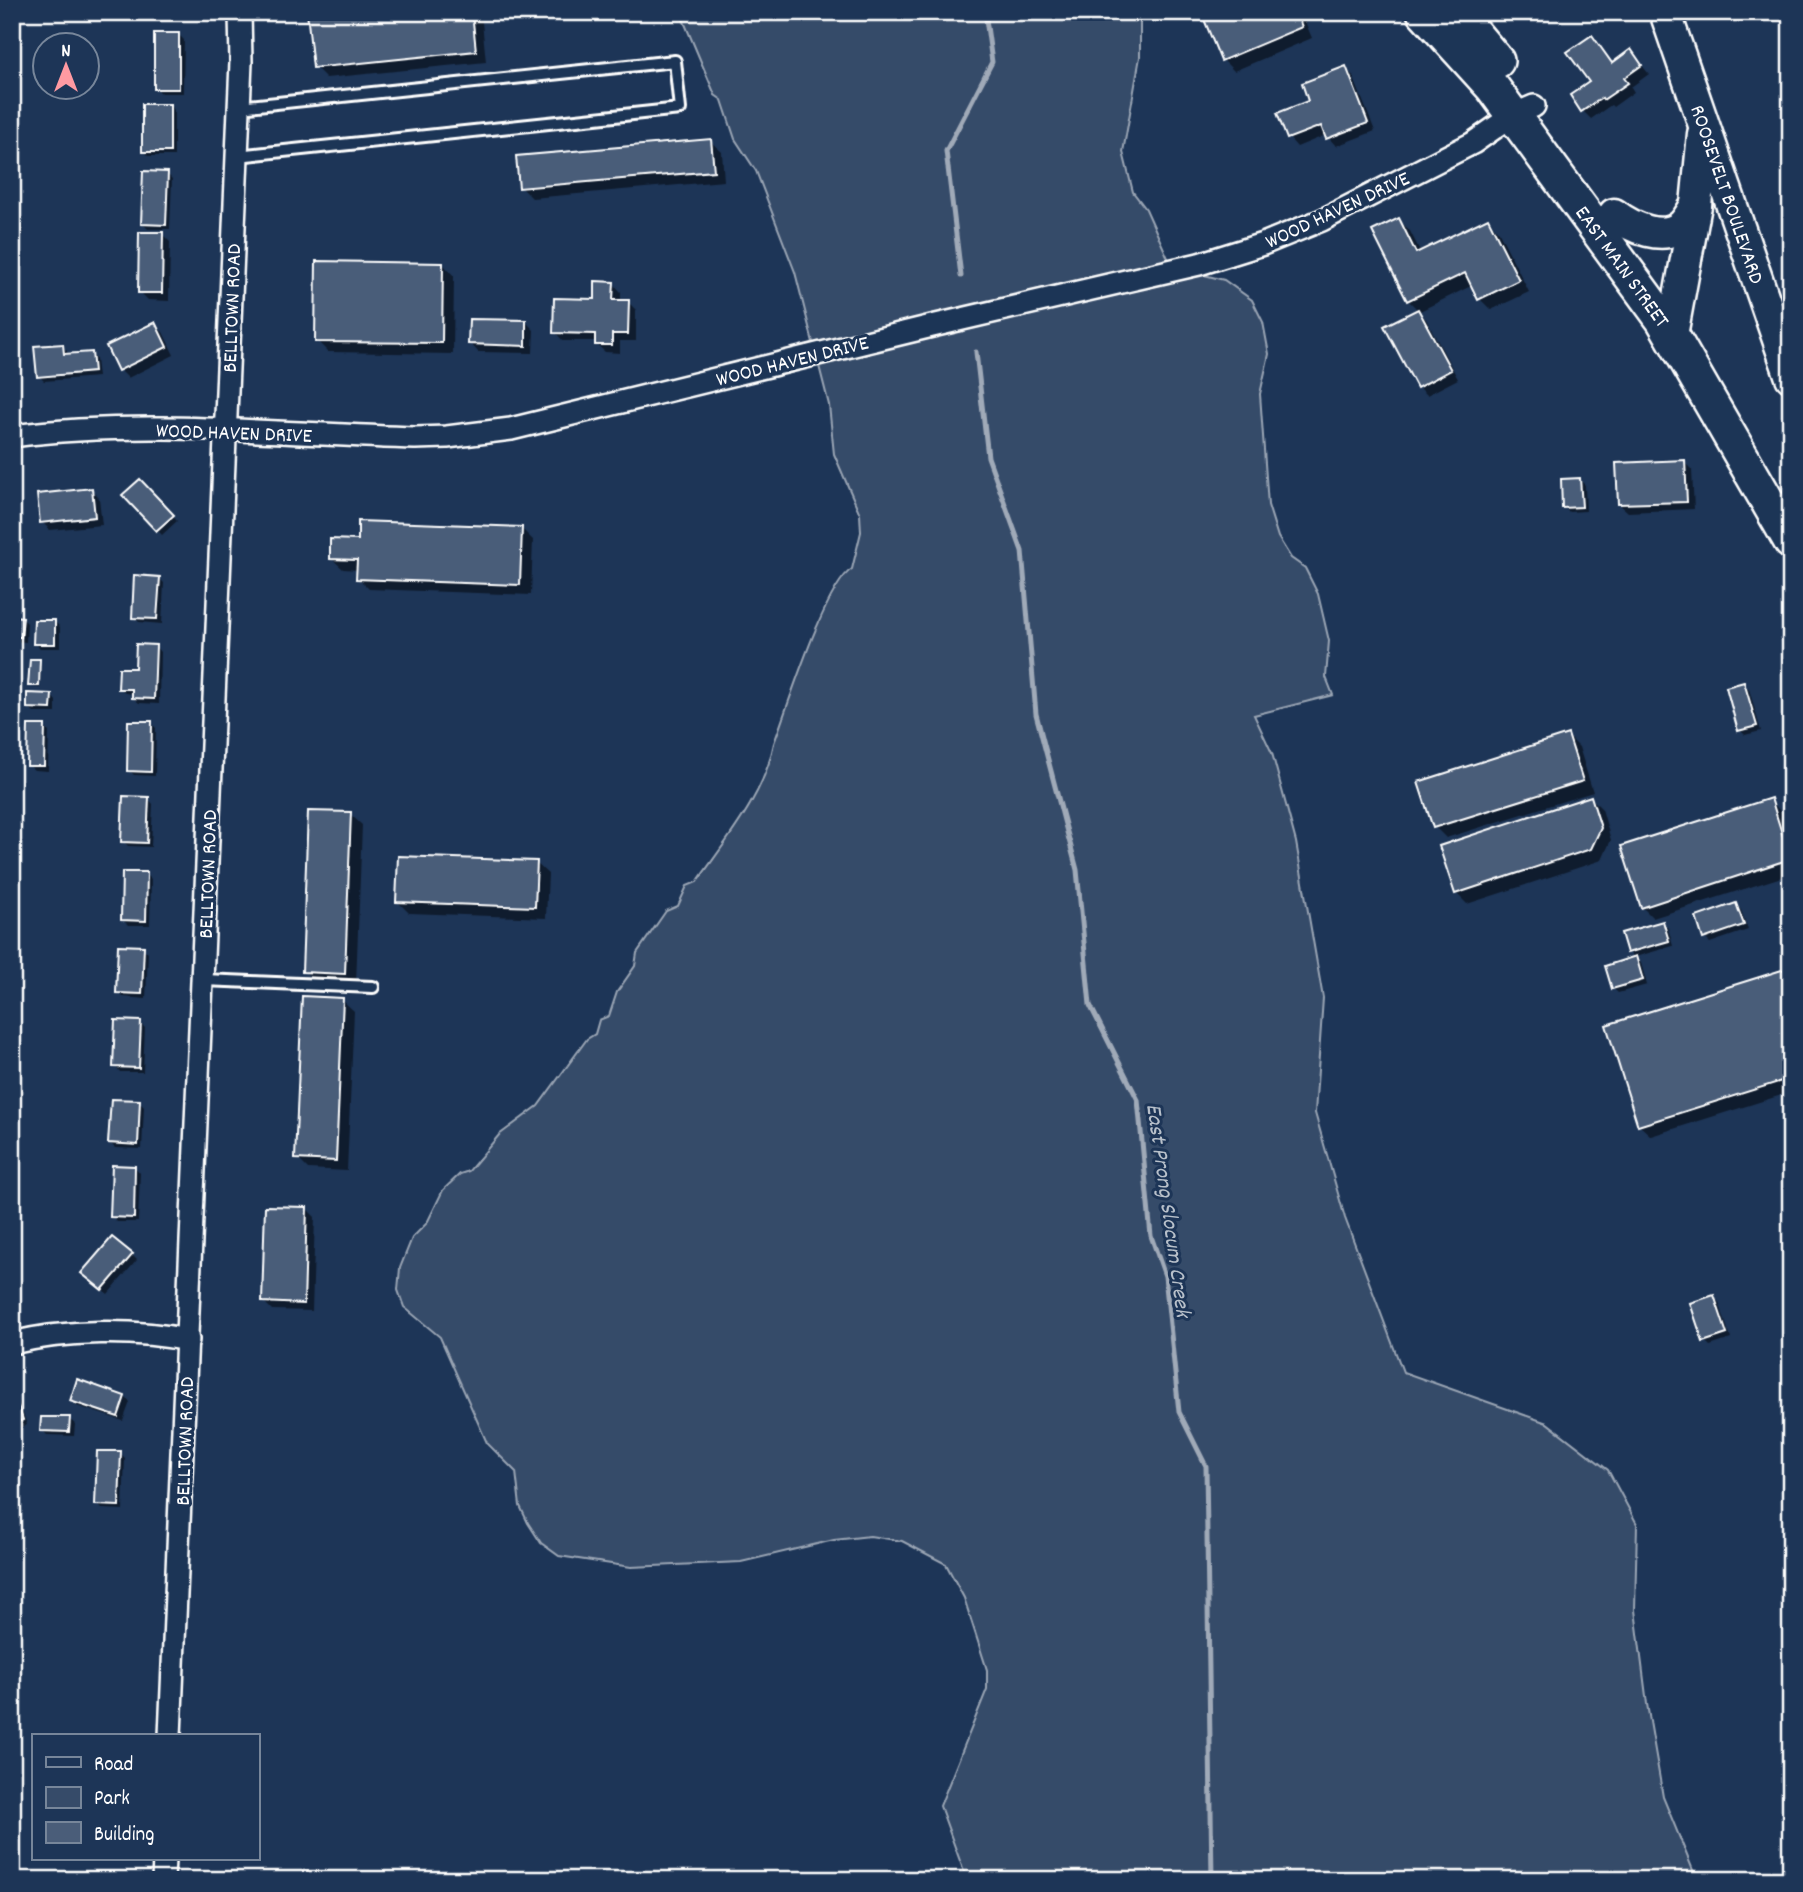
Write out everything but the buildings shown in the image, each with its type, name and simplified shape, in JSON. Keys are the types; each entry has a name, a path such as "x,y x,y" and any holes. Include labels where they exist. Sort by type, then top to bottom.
{"main road":[{"name":"EAST MAIN STREET","path":"1424,12 1493,88 1523,110 1614,214 1674,320 1791,542"},
{"name":"EAST MAIN STREET","path":"1456,12 1674,320 1718,370 1791,499"}],"street":[{"name":"BELLTOWN ROAD","path":"170,1734 226,430 239,107 240,12"},
{"name":"ROOSEVELT BOULEVARD","path":"1665,12 1791,377"},
{"name":"WOOD HAVEN DRIVE","path":"12,436 139,428 415,438 511,429 932,326 1166,273 1263,244 1322,220 1473,143 1523,110"},
{"path":"1674,320 1696,205 1704,124"},
{"path":"1614,214 1630,226 1649,232 1667,231 1681,226 1696,205"},
{"path":"12,1343 53,1335 82,1333 188,1340"},
{"path":"163,1880 164,1860"}],"lane":[{"path":"237,156 680,109 675,61 239,107"},
{"path":"203,980 373,987"}],"green space":[{"path":"680,12 1140,12 1140,57 1123,152 1133,192 1146,209 1172,267 1224,280 1252,300 1263,322 1269,354 1260,394 1268,505 1278,537 1291,558 1305,568 1318,594 1329,641 1326,677 1333,695 1254,715 1272,753 1296,842 1323,998 1315,1113 1345,1218 1403,1372 1547,1423 1608,1470 1637,1524 1635,1610 1647,1704 1663,1797 1697,1880 967,1880 940,1806 987,1689 987,1670 964,1598 946,1564 902,1541 870,1536 834,1540 741,1562 631,1567 559,1556 541,1543 528,1523 520,1506 516,1472 487,1443 440,1337 404,1307 398,1290 400,1268 412,1238 427,1223 443,1190 460,1174 469,1171 499,1135 538,1106 587,1039 595,1034 599,1020 609,1016 617,992 635,966 637,953 666,911 678,906 687,886 697,882 743,816 762,781 797,677 819,622 841,580 852,569 861,532 860,514 834,454 829,405 795,272 756,171 735,139 722,100 715,95"}],"waterway":[{"name":"East Prong Slocum Creek","path":"961,276 946,151 992,62 985,12"},
{"name":"East Prong Slocum Creek","path":"976,352 988,457 1022,551 1036,714 1077,870 1090,1005 1138,1100 1151,1236 1165,1276 1179,1412 1206,1466 1212,1880"}]}
